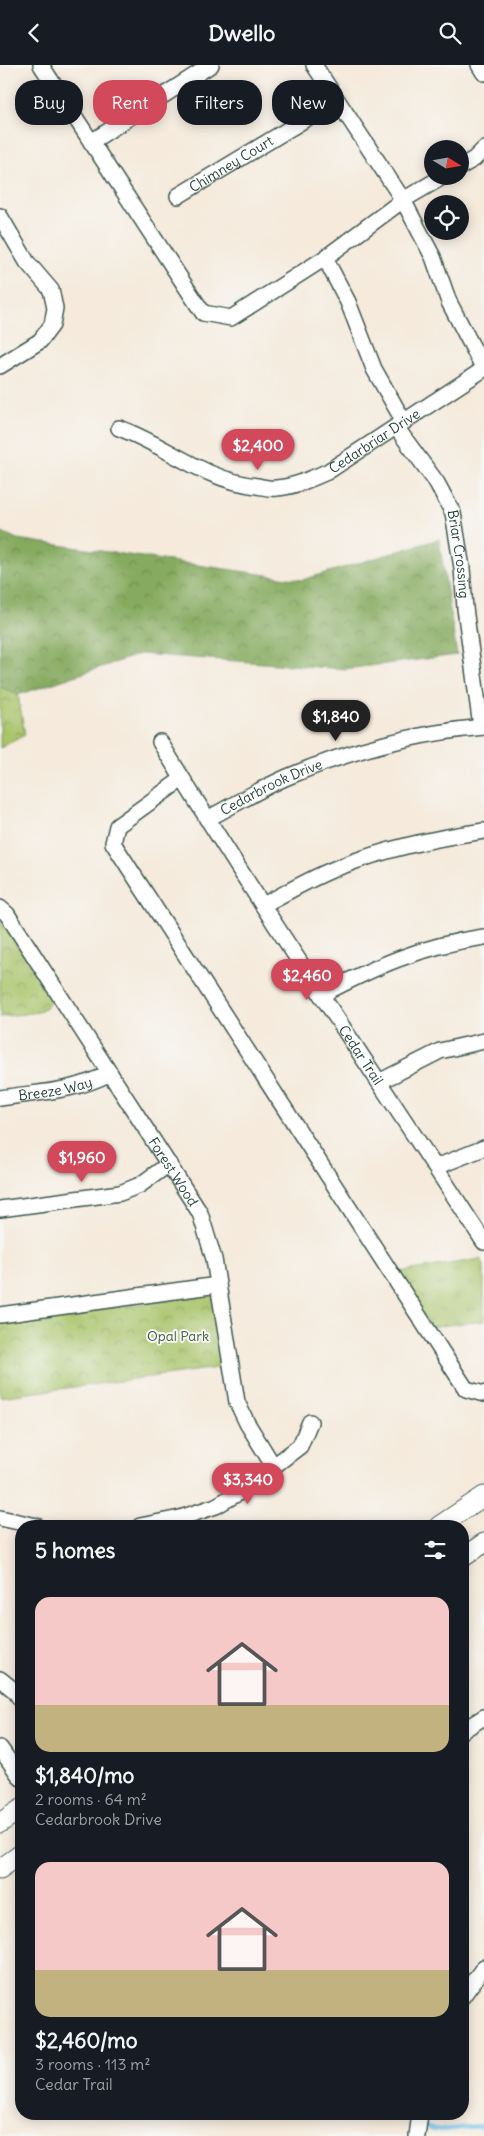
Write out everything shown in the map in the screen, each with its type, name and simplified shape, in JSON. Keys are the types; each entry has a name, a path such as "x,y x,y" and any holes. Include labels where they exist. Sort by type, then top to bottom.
{"main road":[{"path":"448,1520 484,1496"},
{"path":"469,1553 484,1543"},
{"path":"0,1823 15,1813"},
{"path":"0,1869 15,1858"}],"street":[{"path":"41,65 202,313 231,318 324,258 403,200 429,185"},
{"path":"91,142 211,65"},
{"path":"314,65 324,80"},
{"path":"478,65 484,73"},
{"path":"344,111 403,200 433,257 449,301 484,369"},
{"name":"Chimney Court","path":"178,196 296,125"},
{"path":"469,162 484,149"},
{"path":"0,216 4,232 52,290 55,308 52,325 40,341 0,366"},
{"name":"Briar Crossing","path":"324,258 348,302 374,369 400,425 437,483 453,513 461,559 465,608 483,727"},
{"name":"Cedarbriar Drive","path":"119,428 142,437 191,466 216,476 246,485 275,489 299,484 327,472 484,369"},
{"name":"Cedarbrook Drive","path":"207,819 283,779 343,755 401,739 483,727"},
{"name":"Cedar Trail","path":"160,742 320,995 484,1242"},
{"path":"182,779 117,826 113,843 466,1389 484,1394"},
{"path":"262,905 340,866 388,849 484,831"},
{"name":"Forest Wood","path":"0,908 7,914 200,1213 208,1237 218,1285 237,1402 247,1423 274,1467"},
{"path":"320,995 374,967 407,955 443,945 484,937"},
{"path":"379,1082 440,1051 484,1041"},
{"name":"Breeze Way","path":"0,1098 75,1087 90,1083 110,1073"},
{"path":"436,1167 484,1149"},
{"path":"0,1209 120,1193 140,1185 169,1164"},
{"path":"0,1315 218,1285"},
{"path":"170,1520 216,1505 240,1492 300,1446 310,1422"},
{"path":"0,1518 15,1521"},
{"path":"0,1679 15,1691"},
{"path":"469,1727 484,1717"},
{"path":"0,1748 15,1769"},
{"path":"469,1987 484,1967"},
{"path":"417,2136 419,2120"}],"green space":[{"path":"0,531 17,539 302,580 439,539 457,655 345,669 140,654 18,695 0,687"},
{"path":"0,687 18,695 25,735 0,748"},
{"path":"0,920 54,1000 39,1012 0,1017"},
{"path":"480,1259 484,1265 484,1321 429,1327 394,1273"},
{"name":"Opal Park","path":"213,1294 224,1367 0,1397 0,1323"}],"waterway":[{"path":"423,2124 436,2129 484,2127"}]}
